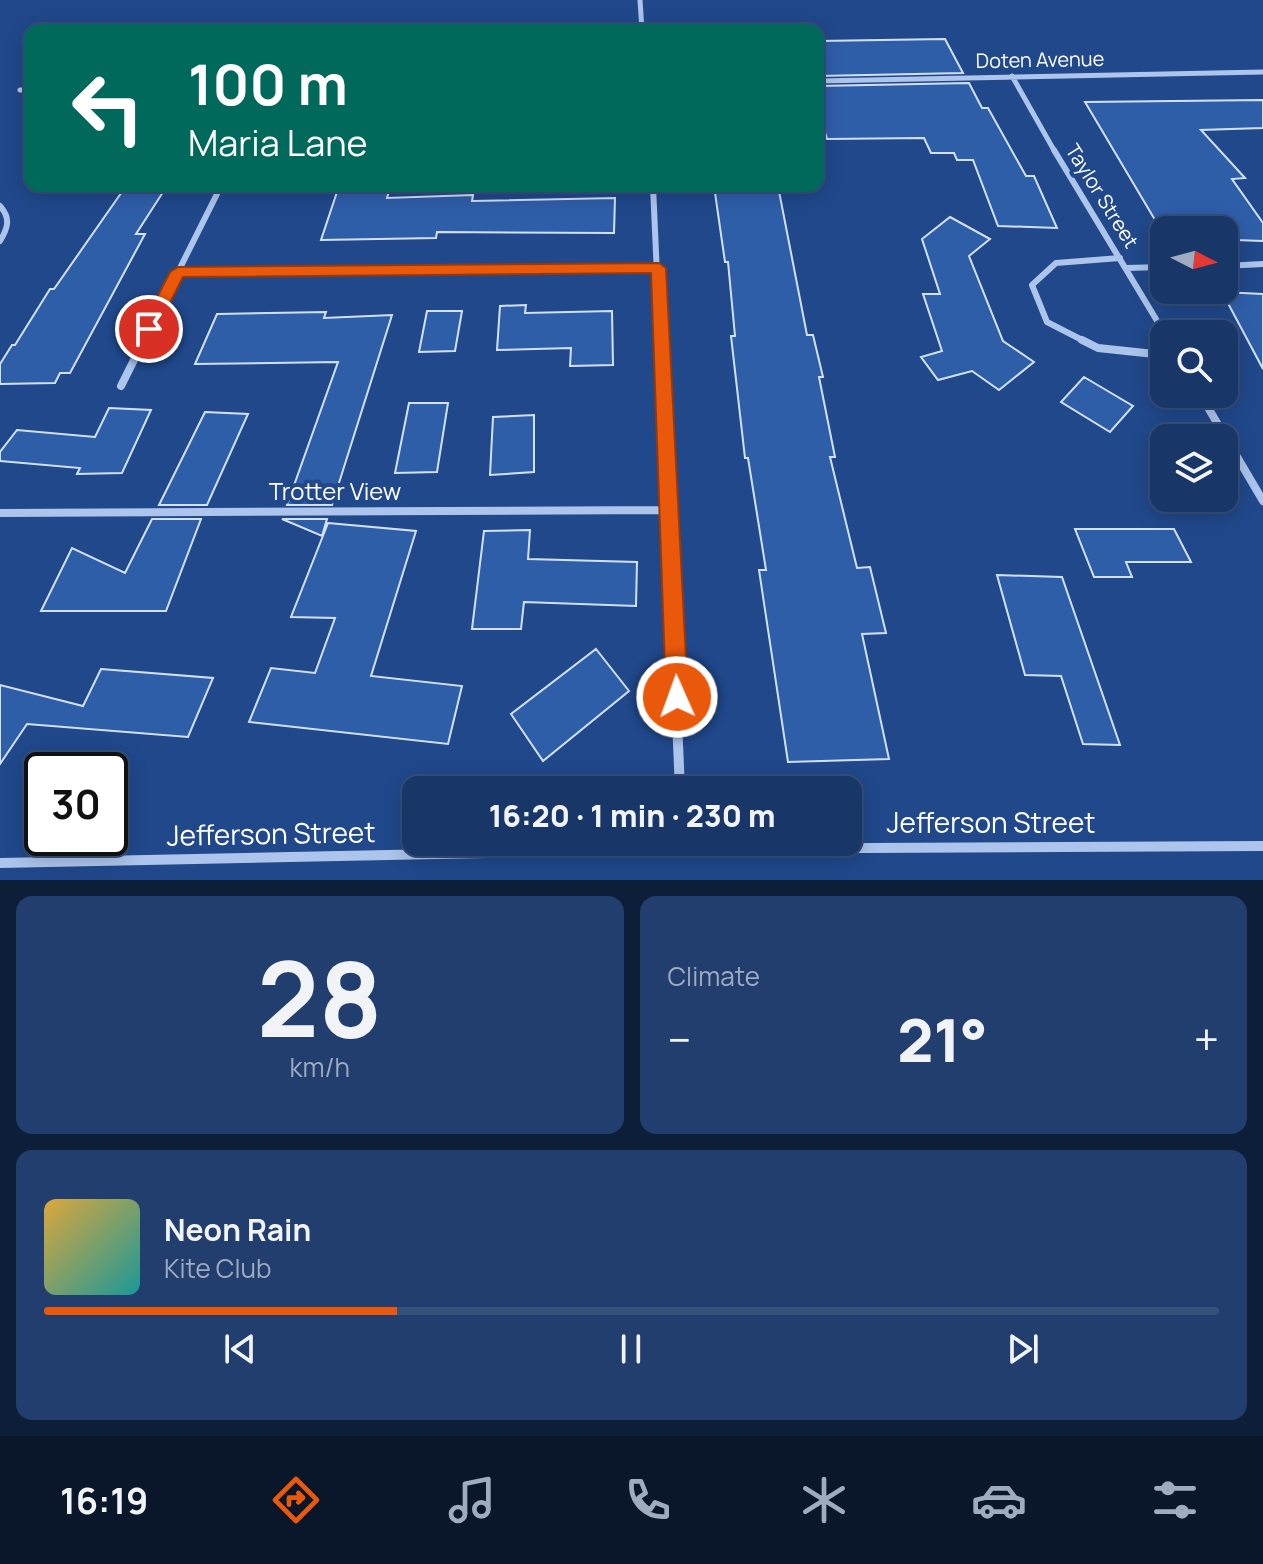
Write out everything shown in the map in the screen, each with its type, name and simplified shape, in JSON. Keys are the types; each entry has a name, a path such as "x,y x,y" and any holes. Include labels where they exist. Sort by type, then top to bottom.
{"street":[{"path":"640,0 642,24"},
{"name":"Doten Avenue","path":"824,81 1263,72"},
{"name":"Taylor Street","path":"1012,76 1035,121 1157,320"},
{"path":"121,386 218,192"},
{"path":"653,192 680,776"},
{"path":"0,206 8,216 8,226 0,241"},
{"path":"1120,258 1056,263 1032,285 1047,322 1098,348 1150,354"},
{"path":"1238,265 1263,264"},
{"path":"1126,268 1150,267"},
{"path":"178,272 659,268"},
{"path":"1208,408 1263,501"},
{"name":"Trotter View","path":"0,513 670,510"},
{"name":"Jefferson Street","path":"862,846 1263,846"},
{"name":"Jefferson Street","path":"0,863 402,853"}],"building":[{"path":"945,39 963,73 824,76 824,41"},
{"path":"969,83 982,108 988,108 1026,176 1034,176 1057,228 998,226 973,160 957,160 954,153 931,153 924,138 827,139 824,129 824,86"},
{"path":"1263,100 1263,128 1201,130 1245,178 1232,179 1263,223 1263,241 1238,240 1238,216 1153,216 1085,102"},
{"path":"122,192 163,192 136,234 145,234 70,373 60,373 55,383 0,384 0,364 50,289 54,289"},
{"path":"337,192 389,192 387,198 473,195 472,201 615,198 614,233 437,232 436,238 321,240"},
{"path":"715,192 779,192 807,335 813,335 823,377 819,377 835,457 830,457 857,568 870,567 886,633 862,634 889,759 788,762 759,570 766,570 748,458 745,458 731,336 735,336 728,262 725,262"},
{"path":"950,217 990,239 969,256 1003,341 1034,362 999,390 972,371 938,380 921,357 942,351 923,294 940,294 922,239"},
{"path":"1238,293 1263,294 1263,369 1238,320 1228,304 1238,304"},
{"path":"526,305 525,313 612,311 613,365 570,366 571,348 497,350 500,306"},
{"path":"427,311 462,311 455,351 419,352"},
{"path":"326,312 324,318 392,315 332,505 287,505 338,362 195,364 217,314"},
{"path":"1084,377 1133,406 1110,432 1061,402"},
{"path":"409,403 448,403 437,472 395,473"},
{"path":"109,408 151,410 122,473 77,474 80,468 0,461 0,452 17,430 95,437"},
{"path":"205,412 248,414 207,505 159,505"},
{"path":"534,415 534,472 490,475 493,417"},
{"path":"152,519 201,519 166,611 41,611 72,548 125,573"},
{"path":"282,519 327,519 322,536"},
{"path":"328,523 416,531 371,676 462,686 448,744 249,722 271,668 315,673 335,618 291,617"},
{"path":"1075,529 1174,529 1191,562 1126,562 1132,577 1094,577"},
{"path":"530,530 528,559 637,562 636,606 524,602 521,629 472,629 484,531"},
{"path":"997,575 1062,577 1120,745 1083,744 1061,676 1025,675"},
{"path":"596,649 629,691 543,761 511,714"},
{"path":"101,669 213,678 188,737 27,724 0,764 0,685 83,706"}],"route":[{"path":"149,329 178,272 659,268 677,697"}]}
